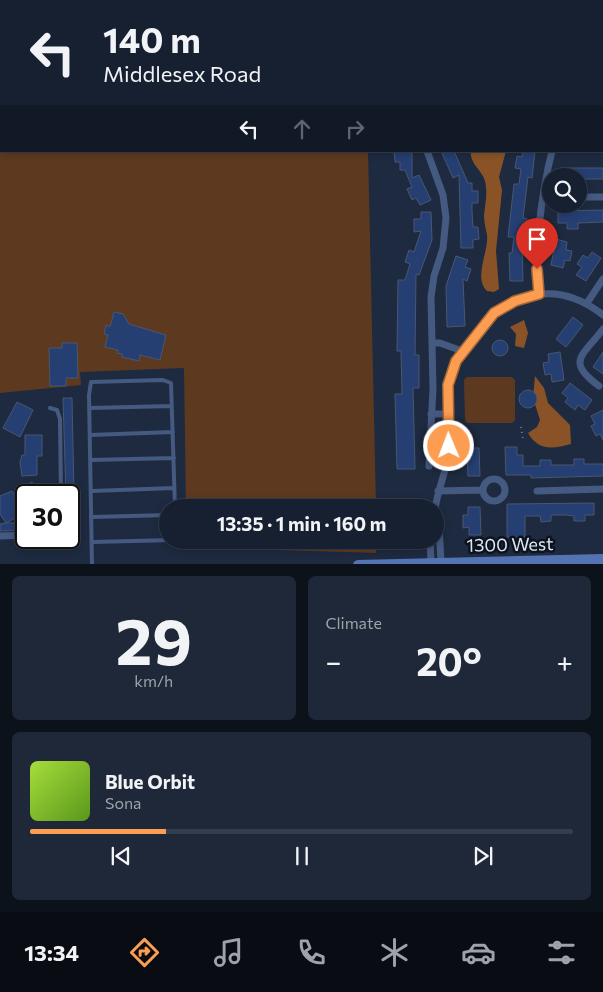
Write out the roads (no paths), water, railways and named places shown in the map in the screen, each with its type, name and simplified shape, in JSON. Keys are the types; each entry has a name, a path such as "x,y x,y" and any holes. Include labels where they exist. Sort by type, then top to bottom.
{"street":[{"path":"427,152 444,195 446,218 444,248 434,276 431,292 433,389 428,466"},
{"path":"550,168 552,152"},
{"path":"587,197 603,197"},
{"path":"539,294 537,260 545,213"},
{"path":"587,303 603,279"},
{"path":"437,499 448,454 450,376 462,351 494,313 515,301 539,294 566,297 587,303 603,315"},
{"path":"599,386 584,375 579,364 581,356 603,330"},
{"path":"432,343 462,351"},
{"path":"431,414 448,414"},
{"path":"493,479 502,484 506,492 499,500 492,501 486,498 482,490 484,484 493,479"},
{"path":"537,491 603,489"},
{"path":"438,491 482,490"},
{"path":"0,536 15,535"},
{"path":"432,549 436,562"},
{"path":"436,562 437,549"},
{"name":"1300 West","path":"358,564 603,559"}],"lane":[{"path":"92,564 89,384 95,381 167,381 170,384 175,499"},
{"path":"89,408 172,406"},
{"path":"50,408 56,410 60,419 62,484"},
{"path":"90,434 173,432"},
{"path":"91,460 174,458"},
{"path":"92,491 174,488"},
{"path":"92,517 159,515"},
{"path":"93,542 159,540"}]}
